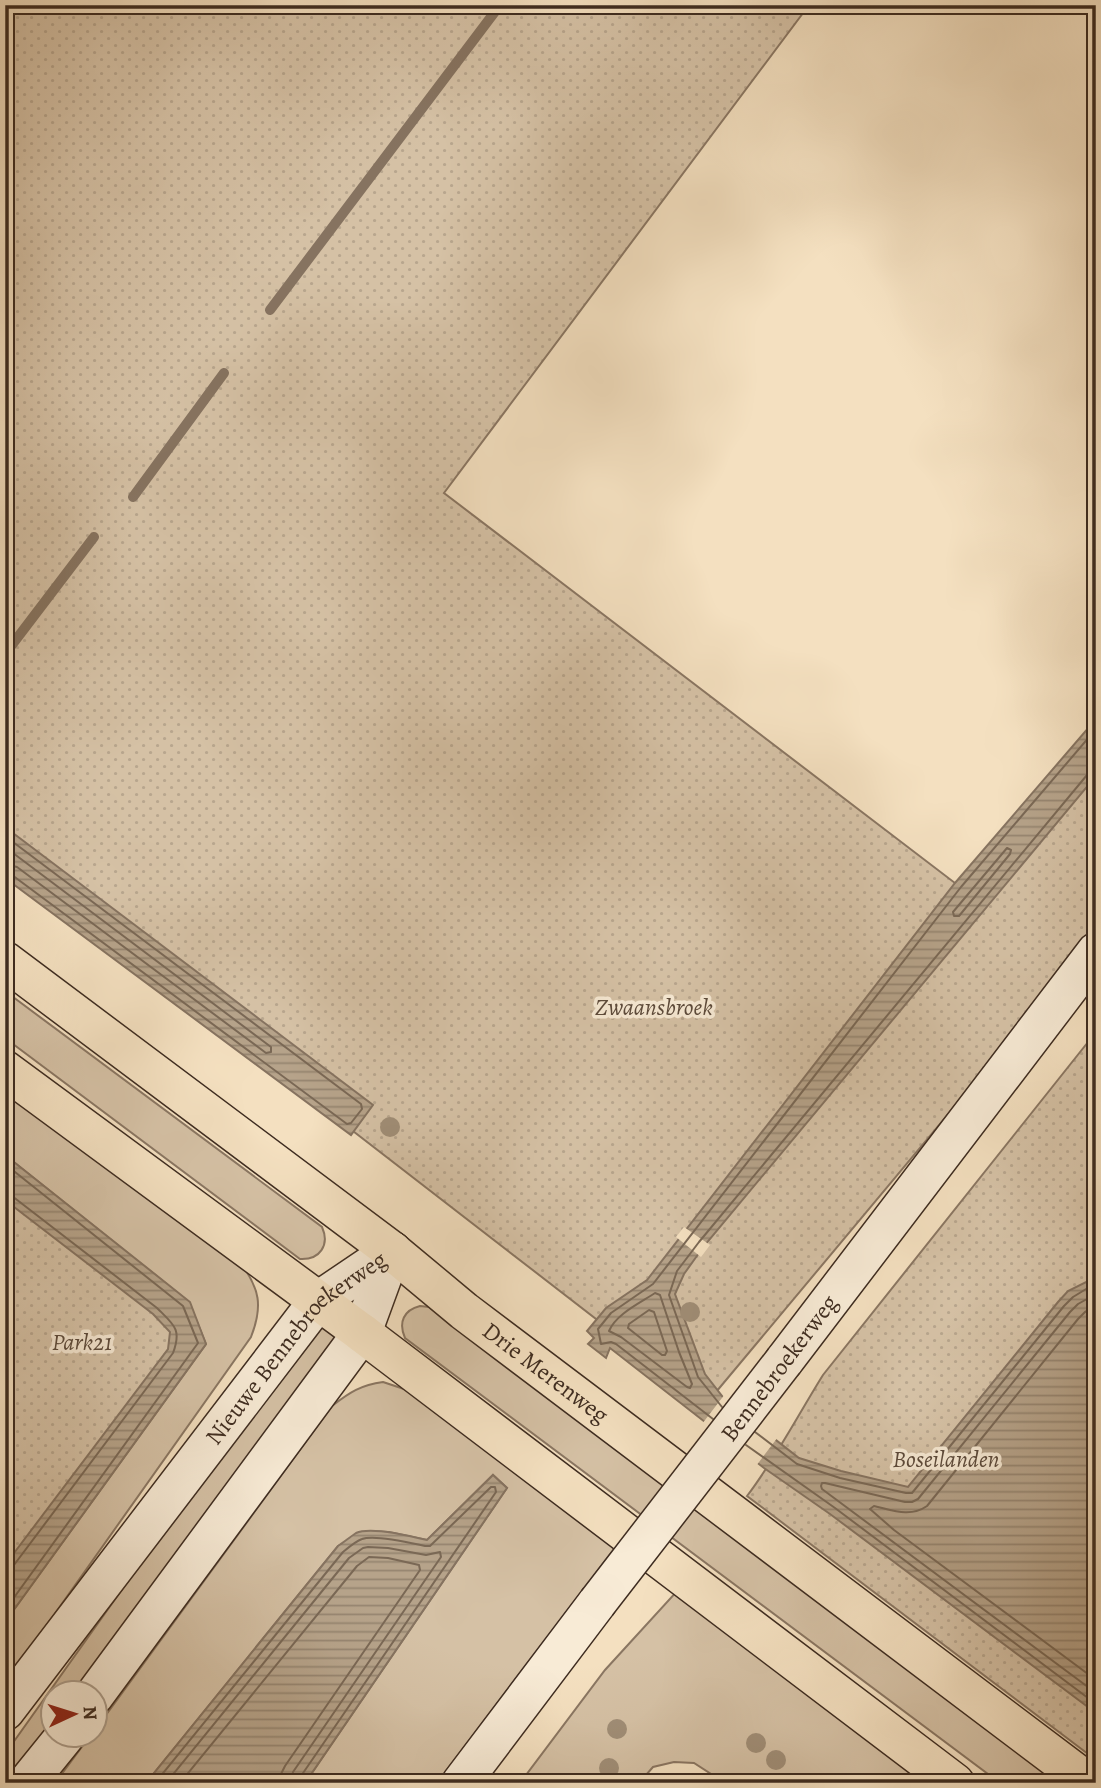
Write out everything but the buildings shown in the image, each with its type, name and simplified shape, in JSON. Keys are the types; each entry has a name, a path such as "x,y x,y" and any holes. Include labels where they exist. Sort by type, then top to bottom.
{"main road":[{"name":"Bennebroekerweg","path":"461,1783 1096,952"},
{"name":"Drie Merenweg","path":"5,961 392,1251 475,1320 1089,1783"},
{"path":"5,1070 362,1333 955,1783"},
{"name":"Nieuwe Bennebroekerweg","path":"5,1711 318,1301 392,1251"},
{"name":"Nieuwe Bennebroekerweg","path":"106,1680 362,1333 392,1251"},
{"path":"27,1783 53,1750"}],"green space":[{"name":"Zwaansbroek","path":"5,5 809,5 444,493 968,893 1096,743 1096,930 1036,1009 706,1404 5,862"},
{"path":"5,991 322,1227 325,1240 318,1254 300,1259 5,1038"},
{"name":"Boseilanden","path":"1096,1032 1096,1760 747,1496 823,1375"},
{"path":"5,1089 240,1262 252,1281 258,1307 251,1337 5,1684 5,1622 206,1344 189,1302 5,1155"},
{"name":"Park21","path":"5,1181 186,1328 5,1586"},
{"path":"420,1306 429,1307 1062,1783 1000,1783 405,1338 402,1322 410,1310"},
{"path":"315,1318 341,1338 98,1680 58,1680"},
{"path":"383,1382 416,1393 617,1545 437,1783 305,1783 507,1488 493,1475 427,1540 389,1532 368,1531 338,1546 146,1783 55,1783 80,1750 108,1750 108,1712 332,1406 368,1385"},
{"path":"678,1590 933,1783 725,1783 694,1763 674,1762 653,1767 639,1783 520,1783 605,1670"},
{"path":"38,1708 38,1750 44,1750 26,1783 5,1783 5,1754"}],"water":[{"path":"1096,719 1096,776 704,1246 684,1274 675,1294 705,1374 726,1401 799,1458 908,1487 1058,1302 1068,1291 1096,1277 1096,1713 830,1514 764,1468 610,1348 606,1358 588,1344 594,1338 587,1331 606,1308 647,1280 955,883"},
{"path":"5,827 373,1105 351,1135 5,878"},
{"path":"5,1155 190,1302 206,1344 5,1622 5,1565 168,1349 170,1332 153,1314 5,1200"},
{"path":"493,1475 507,1488 305,1783 146,1783 338,1546 363,1531 391,1532 427,1540"}],"pier":[{"path":"684,1227 710,1245 701,1257 676,1237"},
{"path":"725,1394 778,1437 756,1466 702,1424"}],"waterway":[{"path":"270,310 500,5"},
{"path":"133,497 224,373"},
{"path":"5,654 94,537"}]}
